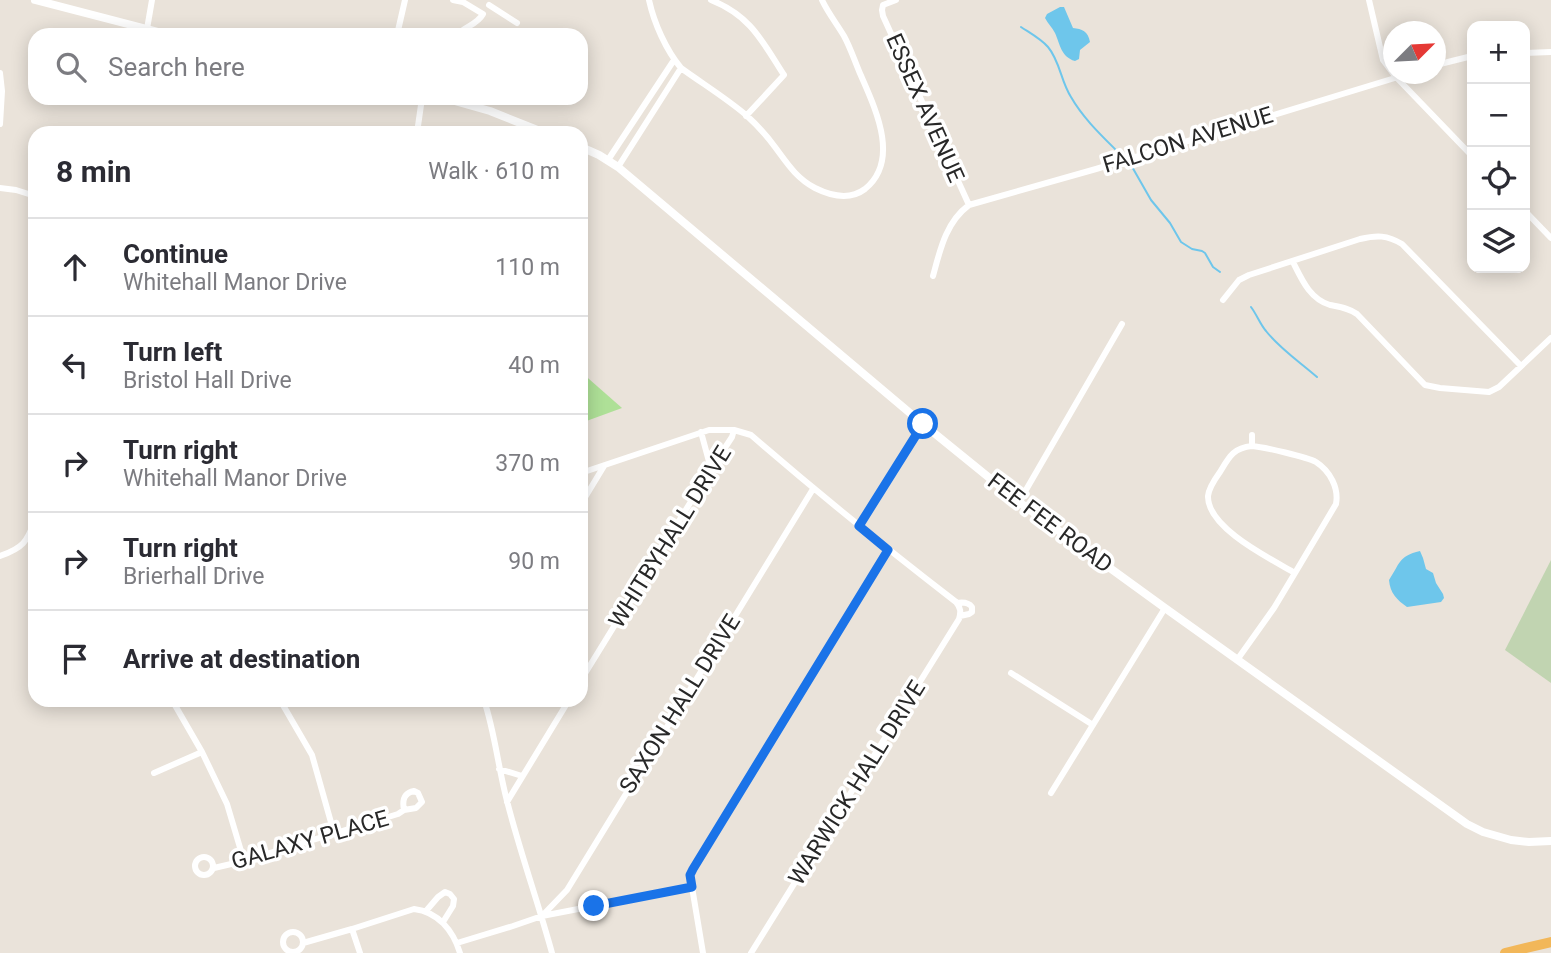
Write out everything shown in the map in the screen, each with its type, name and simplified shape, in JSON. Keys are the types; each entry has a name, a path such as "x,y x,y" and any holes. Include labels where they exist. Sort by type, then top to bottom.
{"highway":[{"path":"1506,953 1551,942"}],"street":[{"path":"35,0 143,28"},
{"path":"147,28 152,0"},
{"path":"399,28 405,0"},
{"path":"453,0 464,1 483,13"},
{"path":"649,0 655,20 674,60 681,68 746,116 773,144 792,171 813,187 843,197 858,193 869,185 875,176 881,158 882,132 877,113 845,39 822,0"},
{"path":"711,0 750,24 784,75 746,116"},
{"name":"ESSEX AVENUE","path":"897,0 884,5 883,16 969,205"},
{"path":"1369,0 1383,60"},
{"path":"465,28 478,21 490,2 517,23"},
{"path":"1530,53 1551,52"},
{"path":"1446,63 1467,58"},
{"path":"608,160 674,60"},
{"path":"618,166 681,68"},
{"path":"0,73 0,124"},
{"name":"FALCON AVENUE","path":"969,205 1096,169 1383,80"},
{"path":"1403,84 1467,151"},
{"path":"419,126 421,105"},
{"path":"469,105 528,126"},
{"name":"FEE FEE ROAD","path":"588,150 618,166 1019,502 1237,660 1467,824 1511,841 1551,841"},
{"path":"0,188 28,194"},
{"path":"933,276 947,232 954,219 969,205"},
{"path":"1530,216 1551,238"},
{"path":"1223,300 1239,280 1360,239 1390,237 1402,244 1521,366"},
{"path":"1293,262 1313,296 1357,314 1425,384 1440,388 1489,391 1499,387 1551,338"},
{"path":"1019,502 1122,324"},
{"path":"859,526 923,424"},
{"path":"588,471 702,432 719,429 751,435 813,489 957,603 960,614 972,612 970,604 957,603"},
{"name":"WHITBYHALL DRIVE","path":"588,669 734,430"},
{"path":"702,432 711,469"},
{"path":"1252,435 1252,446"},
{"path":"1237,660 1274,608 1295,573 1336,504 1338,496 1328,474 1315,461 1252,446 1245,447 1232,453 1211,485 1208,493 1210,506 1219,521 1237,538 1295,573"},
{"path":"588,491 604,465"},
{"name":"SAXON HALL DRIVE","path":"542,916 567,890 813,489"},
{"path":"0,555 17,550 28,535"},
{"path":"703,953 690,875 888,550"},
{"path":"1051,793 1165,608"},
{"name":"WARWICK HALL DRIVE","path":"751,953 960,614"},
{"path":"1011,673 1093,725"},
{"path":"176,707 228,804 244,862"},
{"path":"284,707 312,755 334,833"},
{"path":"486,707 507,802 552,953"},
{"path":"507,802 565,707"},
{"path":"155,773 202,752"},
{"path":"499,768 522,776"},
{"name":"GALAXY PLACE","path":"214,868 244,862 404,810"},
{"path":"457,943 542,916 692,887"},
{"path":"426,911 445,892 450,894 454,899 453,906 443,922"},
{"path":"303,943 414,909 426,911 443,922 457,943 460,953"},
{"path":"352,929 360,953"}],"green space":[{"path":"588,378 622,408 588,420"},
{"path":"1551,560 1551,683 1505,650"}],"water":[{"path":"1064,7 1073,28 1084,31 1089,38 1090,42 1080,50 1079,59 1075,61 1064,53 1045,18"},
{"path":"1420,551 1426,569 1433,573 1444,598 1441,602 1407,607 1395,596 1389,580 1403,558"}],"waterway":[{"path":"1021,27 1048,47 1076,105 1118,152"},
{"path":"1131,165 1151,200 1181,242 1205,253 1213,267 1220,272"},
{"path":"1251,307 1272,338 1317,377"}],"route":[{"path":"594,906 692,887 690,875 693,869 888,550 859,526 923,424"}]}
